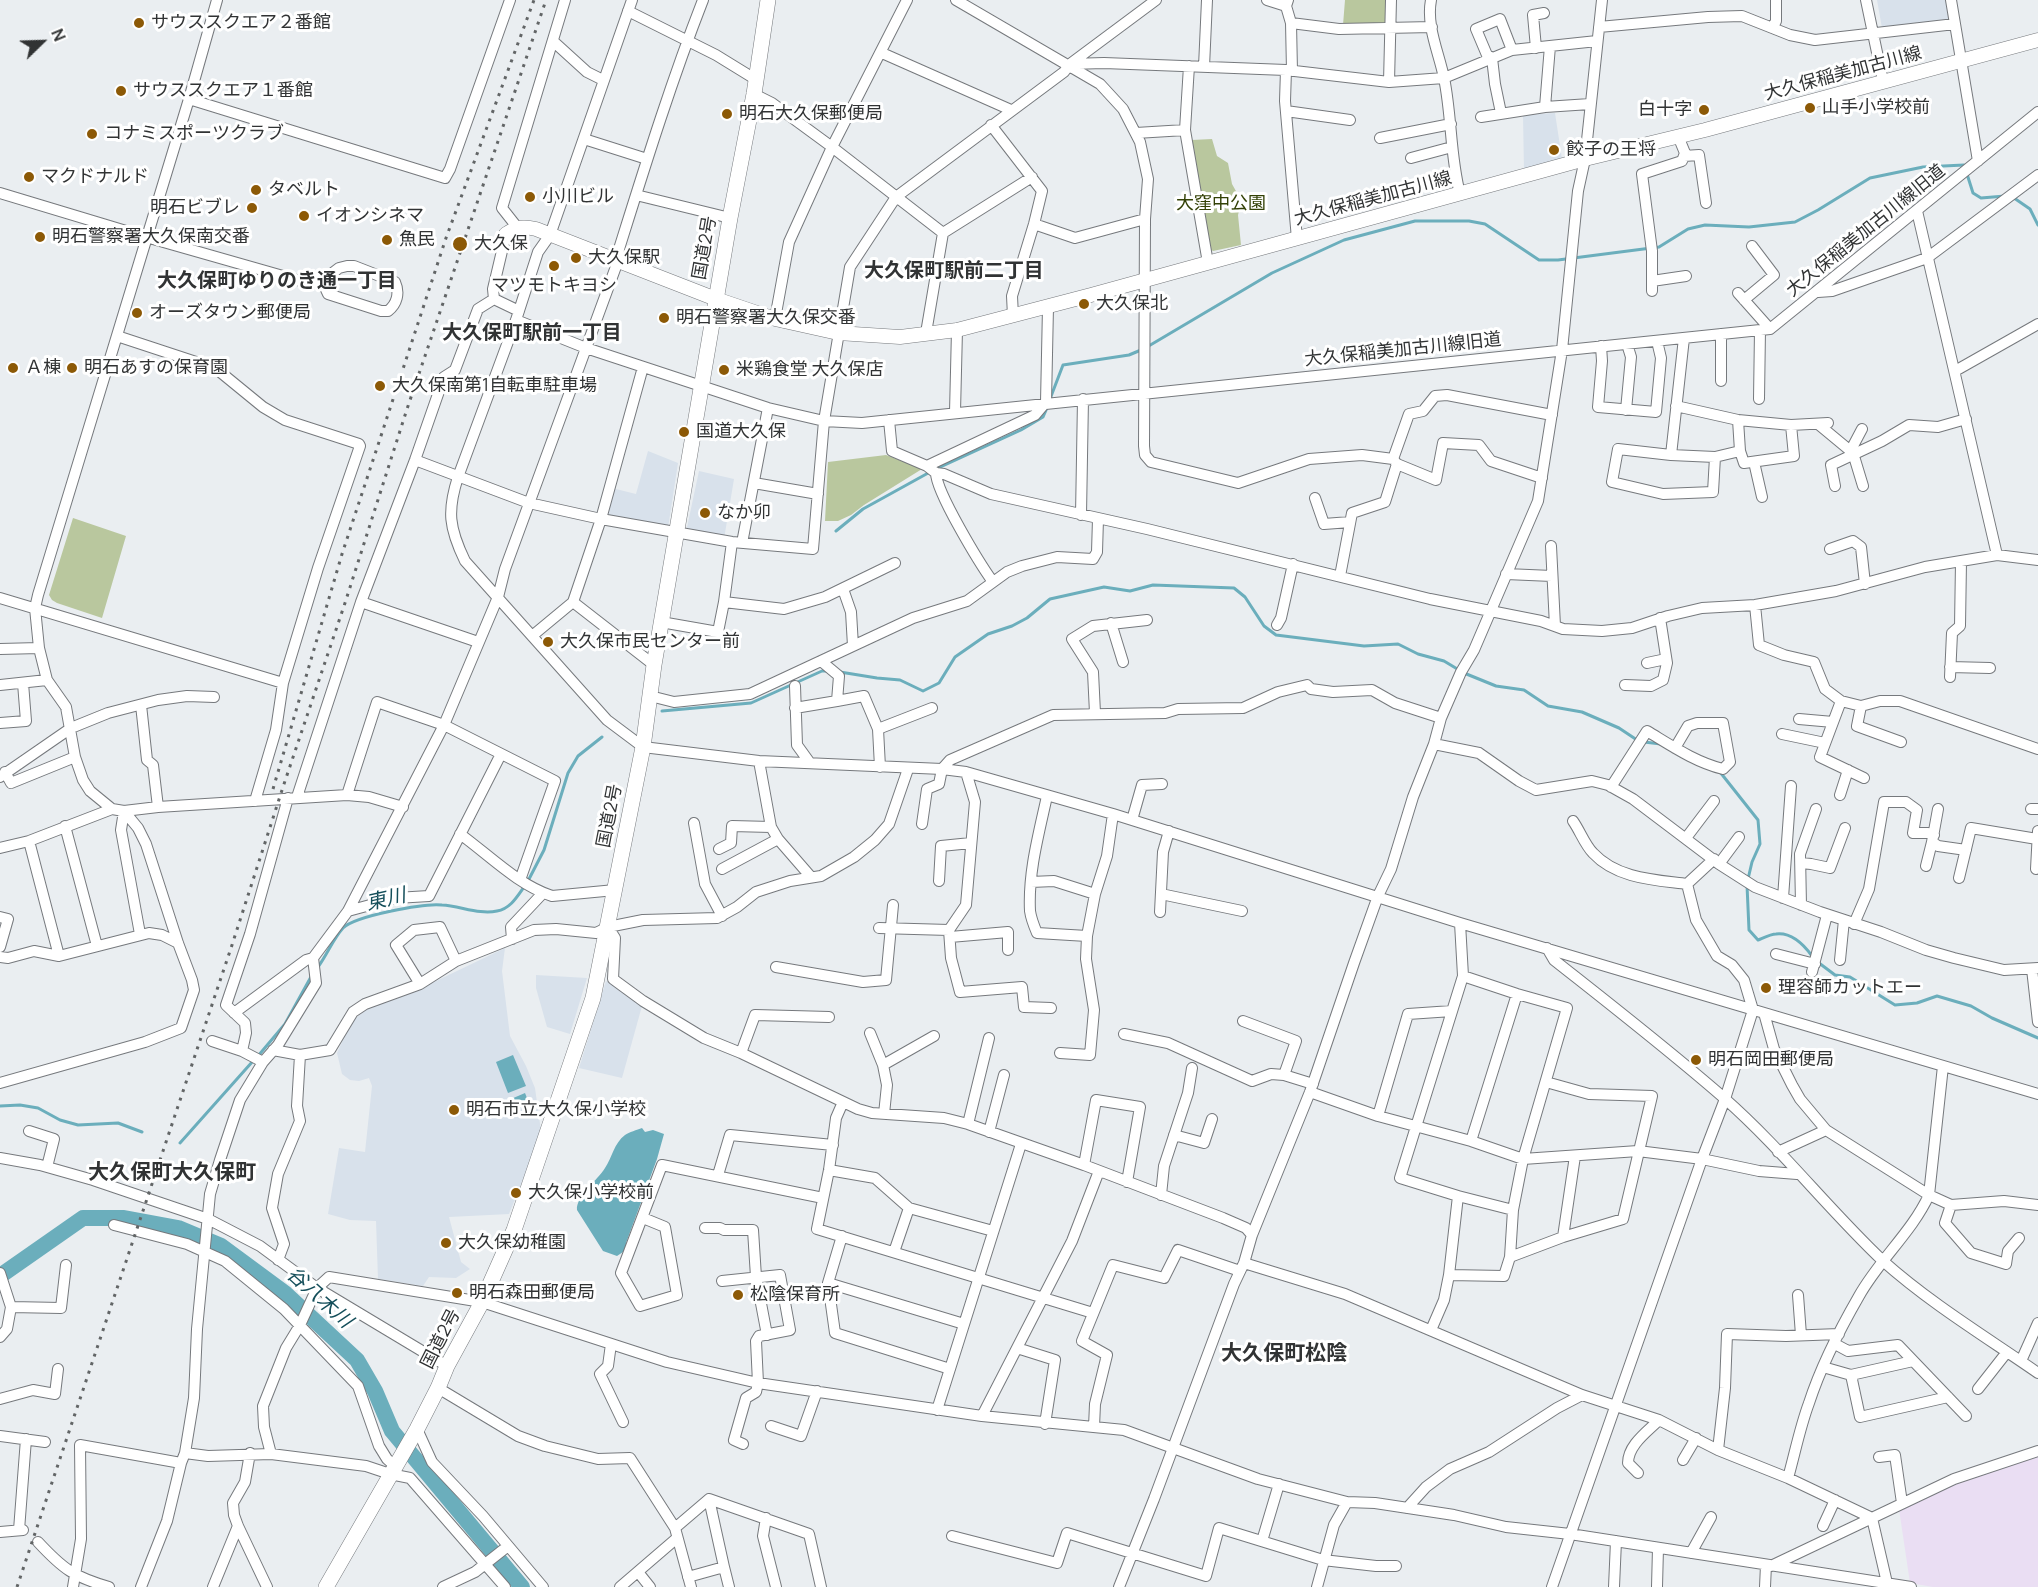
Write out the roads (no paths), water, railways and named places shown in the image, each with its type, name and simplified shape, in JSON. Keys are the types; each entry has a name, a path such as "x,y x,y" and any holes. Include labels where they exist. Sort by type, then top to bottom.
{"highway":[{"name":"国道2号","path":"330,1586 417,1429 447,1366 482,1302 514,1230 592,998 643,747 661,622 768,0"}],"main road":[{"name":"大久保稲美加古川線","path":"511,231 524,226 716,299 775,319 838,333 900,337 957,330 1585,159 2038,40"}],"street":[{"path":"112,809 90,791 83,780 75,757 66,707 47,680 39,648 35,609 217,0"},
{"path":"189,99 445,178 510,0"},
{"path":"242,1051 245,1023 226,1005 292,798 444,377 455,370 478,309 494,298 493,289 511,231 502,208 565,0"},
{"path":"141,1587 167,1521 183,1458 194,1398 197,1329 210,1194 240,1100 258,1059 273,1050 316,983 315,966 348,910 444,725 498,597 505,569 618,261 647,159 686,42 703,0"},
{"path":"775,319 789,242 832,147 908,0"},
{"path":"956,0 1070,64 1100,84 1123,109 1140,142 1148,179 1145,219 1144,394 1145,455 1151,462 1181,467 1238,483 1310,459 1362,455 1395,462 1437,480 1443,443 1479,445 1491,462 1542,478"},
{"path":"415,460 529,503 601,519 737,542 813,549 824,421 850,267 896,197 1064,72 1070,64 1156,0"},
{"path":"1204,67 1207,0"},
{"path":"1268,0 1287,3 1291,23 1286,111 1298,238"},
{"path":"1389,82 1391,0"},
{"path":"1431,0 1429,10 1444,78 1451,124 1454,171 1460,194"},
{"path":"1119,1587 1242,1267 1252,1235 1311,1088 1378,896 1391,869 1441,718 1461,672 1474,650 1538,501 1562,350 1578,191 1585,159 1602,0"},
{"path":"1773,27 1776,21 1776,0"},
{"path":"1866,0 1883,81"},
{"path":"1951,0 1978,161"},
{"path":"943,233 772,103 716,55 686,42 630,5 550,235 538,252 518,316 458,477 451,498 450,522 455,541 465,561 607,720 643,747 759,761 966,772 1169,831 1461,923 2038,1094"},
{"path":"1536,48 1533,15 1544,13"},
{"path":"1599,27 1708,16 1742,16 1790,35 1815,40 1955,24"},
{"path":"1492,58 1487,55 1476,29 1500,19 1512,50"},
{"path":"1291,23 1339,29 1432,27"},
{"path":"1070,64 1104,63 1289,70 1389,82 1444,78 1512,50 1598,41"},
{"path":"554,42 587,72 603,80"},
{"path":"1545,107 1550,46"},
{"path":"882,53 1011,110"},
{"path":"1492,58 1501,113"},
{"path":"1189,66 1185,130 1208,263"},
{"path":"1481,117 1545,107 1590,104"},
{"path":"1286,111 1350,120"},
{"name":"大久保稲美加古川線旧道","path":"494,298 518,316 585,348 768,408 824,421 862,423 1046,402 1144,394 1765,330 1818,292 2038,112"},
{"path":"1380,138 1451,124"},
{"path":"992,125 1042,191 1012,296 1013,316"},
{"path":"1136,133 1185,130"},
{"path":"1678,136 1685,153 1682,161 1642,174 1651,248 1652,286 1686,276"},
{"path":"584,139 647,159"},
{"path":"1411,158 1452,147"},
{"path":"1684,156 1700,155 1706,203"},
{"path":"1818,292 1832,291 1927,258 2038,175"},
{"path":"926,333 943,233 1032,177"},
{"path":"0,193 304,282 322,281 339,268 354,266 395,282 398,288 395,304 388,311 334,297 328,294 322,281"},
{"path":"636,195 730,218"},
{"path":"1917,211 1997,555"},
{"path":"1034,224 1074,238 1145,219"},
{"path":"1752,246 1774,275 1741,296 1765,330 1759,399"},
{"path":"932,470 1035,415 1046,402 1047,307"},
{"path":"1955,371 2038,324"},
{"path":"955,412 957,330"},
{"path":"1720,381 1721,334"},
{"path":"117,336 219,371 263,407 285,420 360,446 318,568 284,683 276,730 255,801"},
{"path":"1671,455 1684,338"},
{"path":"1601,346 1598,407 1656,412 1661,358 1657,341"},
{"path":"1626,410 1631,357 1627,344"},
{"path":"532,636 573,602 601,519 643,367"},
{"path":"1340,576 1352,513 1386,502 1408,414 1423,411 1435,396 1447,395 1552,415"},
{"path":"1081,515 1083,399"},
{"path":"1676,406 1738,420 1791,426 1823,423 1854,453"},
{"path":"661,622 718,632 737,542 754,483 768,408"},
{"path":"1835,486 1831,465 1854,453 1882,441 1909,425 1938,427 1966,419"},
{"path":"889,420 892,451 991,494 1489,612 1541,621 1563,629 1602,631 1632,628 1660,618 1702,608 1755,605 1836,591 1925,567 1997,555 2038,560"},
{"path":"1738,420 1740,451 1744,463 1794,456 1791,426"},
{"path":"1862,429 1853,446 1863,486"},
{"path":"1715,458 1713,492 1664,494 1612,482 1618,449 1715,458 1740,451"},
{"path":"1754,462 1762,497"},
{"path":"932,470 978,561 993,582"},
{"path":"754,483 818,494"},
{"path":"1315,498 1324,524 1350,522"},
{"path":"650,696 674,702 750,694 913,618 967,601 1007,572 1022,566 1057,557 1093,559 1097,552 1098,519"},
{"path":"1830,549 1853,541 1861,547 1865,584"},
{"path":"1551,546 1555,626"},
{"path":"1961,562 1960,626 1952,633 1950,672 1990,668"},
{"path":"724,602 784,609 825,597 895,563"},
{"path":"1277,625 1281,618 1293,564"},
{"path":"1506,574 1552,576"},
{"path":"843,589 851,612 853,646"},
{"path":"0,598 284,683"},
{"path":"362,602 478,642"},
{"path":"573,602 654,665"},
{"path":"1755,605 1758,645 1784,655 1814,662 1825,689 1841,701 1861,706 1880,701 1900,701 2038,749"},
{"path":"1625,685 1651,686 1663,680 1666,659 1660,618"},
{"path":"1095,713 1093,672 1072,639 1093,626 1147,620"},
{"path":"1111,623 1123,662"},
{"path":"0,649 39,648"},
{"path":"1647,663 1666,659"},
{"path":"821,661 839,676 837,701"},
{"path":"0,685 47,680"},
{"path":"0,723 26,721 23,683"},
{"path":"922,824 927,789 939,784 942,769 950,760 1053,715 1165,713 1178,709 1243,708 1278,692 1307,685 1311,689 1333,692 1372,690 1395,703 1441,718"},
{"path":"795,686 797,745 810,763"},
{"path":"75,757 11,783 3,774 71,728 108,713 187,696 214,697"},
{"path":"795,708 864,696 878,729 880,767"},
{"path":"1841,701 1820,757 1864,778"},
{"path":"347,795 377,702 444,725 555,781 525,883"},
{"path":"141,705 147,760 153,765 158,807"},
{"path":"1861,706 1857,726 1900,742"},
{"path":"878,729 932,708"},
{"path":"1800,719 1833,722"},
{"path":"1611,787 1647,731 1675,748 1702,764 1723,769 1730,762 1724,723 1697,723 1688,726 1675,748"},
{"path":"1782,734 1825,743"},
{"path":"1434,744 1479,753 1536,790 1592,781 1611,787 1633,799 1755,887 1827,915 1954,958 2004,970 2035,969 2038,1022"},
{"path":"348,910 396,898 429,896 501,754"},
{"path":"759,761 771,827 778,839 811,877"},
{"path":"273,1050 300,1055 330,1050 353,1011 365,1004 420,984 456,962 534,930 556,928 596,933 608,927 643,920 705,919 722,916 737,908 756,892 778,884 821,876 854,857 875,840 889,824 908,769"},
{"path":"1840,795 1848,770"},
{"path":"966,772 975,802 966,906 949,933 951,958 960,992 1022,987 1024,1007 1051,1008"},
{"path":"1132,820 1142,786 1162,784"},
{"path":"1783,898 1791,786"},
{"path":"0,848 29,841 112,809 124,811 347,795 369,797 403,807"},
{"path":"1047,796 1034,855 1030,913 1037,933 1087,936"},
{"path":"1686,838 1714,801"},
{"path":"1840,960 1849,922 1869,889 1884,802 1906,802 1917,810 1912,833 1928,832 1938,846 1966,850"},
{"path":"1801,905 1800,854 1816,809"},
{"path":"1926,866 1938,809"},
{"path":"124,811 122,830 140,934"},
{"path":"0,1083 145,1042 181,1028 194,990 192,980 146,844 138,828 124,811"},
{"path":"1060,1053 1090,1055 1094,1011 1086,959 1087,936 1095,894 1107,856 1113,814"},
{"path":"1573,821 1594,854 1615,869 1644,879 1687,884 1716,861 1739,837"},
{"path":"694,823 705,884 722,916"},
{"path":"65,826 96,946"},
{"path":"719,849 730,843 732,826 771,827"},
{"path":"1801,863 1830,868 1845,828"},
{"path":"1959,878 1971,828 2038,835 2036,870"},
{"path":"1160,912 1163,852 1169,831"},
{"path":"460,834 525,883 543,893 552,896 615,890"},
{"path":"722,869 778,839"},
{"path":"29,841 59,956"},
{"path":"939,881 941,846 971,843"},
{"path":"1031,882 1053,881 1095,894"},
{"path":"1552,1587 1725,1099 1752,1010 1744,980 1732,965 1717,956 1696,920 1687,884"},
{"path":"512,939 511,927 543,893"},
{"path":"1161,894 1242,911"},
{"path":"776,967 863,982 886,980 885,928 893,904"},
{"path":"1776,954 1814,968 1827,915"},
{"path":"0,917 8,919 0,947"},
{"path":"1461,923 1463,976 1400,1178 1514,1210"},
{"path":"420,984 396,945 414,930 440,927 456,962"},
{"path":"608,927 615,938 613,979 643,1001 704,1038 872,1113 944,1118 968,1124 1084,1165 1246,1228 1252,1235"},
{"path":"885,928 949,933 1008,932 1008,950"},
{"path":"0,957 8,958 34,951 59,956 140,934 162,934 178,943"},
{"path":"1547,948 1554,960 1663,1046 1725,1099 1797,1174 1909,1283 2038,1373"},
{"path":"234,1013 306,960 315,966"},
{"path":"1449,1275 1504,1276 1510,1257 1514,1210 1523,1159 1567,1008 1463,976"},
{"path":"1471,1141 1516,994"},
{"path":"1378,1116 1408,1014 1452,1011"},
{"path":"1764,1013 1774,1049 1792,1085 1800,1099 1826,1130 1929,1195 1951,1205 2004,1201 2038,1205"},
{"path":"741,1053 755,1015 829,1017"},
{"path":"1243,1021 1296,1041 1284,1075"},
{"path":"870,1033 883,1065 887,1085 884,1114"},
{"path":"1124,1034 1168,1043 1252,1081 1271,1074 1284,1075 1378,1116 1471,1141 1523,1159 1638,1151 1702,1159 1759,1172 1797,1174"},
{"path":"883,1065 934,1036"},
{"path":"968,1124 989,1038"},
{"path":"212,1041 258,1059"},
{"path":"279,1260 284,1244 272,1208 278,1174 300,1121 297,1106 300,1055"},
{"path":"1788,1478 1809,1403 1823,1367 1859,1294 1921,1211 1929,1195 1943,1066"},
{"path":"1161,1195 1164,1166 1188,1093 1192,1068"},
{"path":"989,1132 1004,1075"},
{"path":"1510,1257 1563,1237 1623,1219 1652,1096 1589,1094 1546,1082"},
{"path":"1084,1165 1096,1100 1140,1107 1127,1182"},
{"path":"843,1102 836,1118 829,1170 817,1228 1093,1313"},
{"path":"1174,1135 1204,1143 1212,1119"},
{"path":"1778,1152 1826,1130"},
{"path":"29,1131 54,1139 47,1167"},
{"path":"718,1175 730,1135 832,1145"},
{"path":"937,1410 1021,1144"},
{"path":"1563,1237 1575,1156"},
{"path":"0,1158 47,1167 93,1180 260,1246 316,1288 447,1366"},
{"path":"643,1218 665,1227 677,1295 640,1306 621,1273 662,1165 823,1198"},
{"path":"829,1170 875,1179 909,1208 993,1230"},
{"path":"982,1416 1072,1241 1099,1171"},
{"path":"1431,1330 1444,1300 1458,1196"},
{"path":"1951,1205 1945,1223 1971,1253 2006,1264 2008,1251 2019,1238"},
{"path":"894,1252 909,1208"},
{"path":"114,1225 205,1250 225,1261 284,1309 358,1386 379,1446 393,1470"},
{"path":"705,1228 753,1230 756,1277 767,1335"},
{"path":"843,1236 828,1283 835,1333 950,1369"},
{"path":"1094,1427 1095,1404 1107,1355 1082,1341 1113,1265 1164,1278 1178,1250 1345,1294 1582,1395 1659,1420 1718,1450 1788,1478 1872,1518"},
{"path":"10,1307 61,1308 66,1264"},
{"path":"0,1273 10,1307 7,1329 0,1337"},
{"path":"722,1281 780,1275 790,1330 759,1336 756,1341 758,1383 756,1392 746,1398 734,1440 743,1444"},
{"path":"271,1454 264,1427 262,1406 286,1348 300,1325 316,1288 329,1277 482,1302 667,1362 758,1383 982,1416 1124,1430 1258,1479 1347,1502 1375,1503 1454,1515 1506,1527 1570,1534 1911,1587"},
{"path":"828,1283 964,1324"},
{"path":"1798,1295 1802,1335"},
{"path":"2021,1361 2038,1323"},
{"path":"1718,1450 1725,1388 1727,1334 1802,1335 1837,1339 1848,1351 1898,1345 1966,1416"},
{"path":"611,1344 608,1366 600,1374 623,1422"},
{"path":"1017,1348 1055,1360 1045,1424"},
{"path":"1978,1389 2007,1352"},
{"path":"1823,1367 1851,1375 1913,1361"},
{"path":"0,1399 33,1390 55,1394 58,1369"},
{"path":"1851,1375 1860,1417 1948,1397"},
{"path":"438,1388 518,1436 545,1446 598,1459 630,1458 676,1533 689,1582 724,1567"},
{"path":"771,1426 801,1436 817,1391"},
{"path":"1407,1508 1426,1487 1450,1469 1490,1452 1557,1408 1582,1395"},
{"path":"1638,1473 1627,1459 1634,1445 1659,1420"},
{"path":"417,1429 432,1462 543,1587"},
{"path":"0,1437 45,1442"},
{"path":"1683,1460 1696,1438"},
{"path":"0,1532 21,1530 26,1439"},
{"path":"74,1581 81,1539 80,1445 183,1458 250,1453 271,1454 393,1470 410,1478 505,1587"},
{"path":"1768,1565 1839,1535 1954,1479 2038,1451"},
{"path":"250,1453 245,1482 233,1503 238,1526 267,1587"},
{"path":"1879,1457 1895,1455 1902,1503"},
{"path":"1262,1541 1279,1484"},
{"path":"620,1587 638,1572 709,1499"},
{"path":"709,1499 809,1534 821,1587"},
{"path":"709,1499 729,1587"},
{"path":"1823,1526 1835,1500"},
{"path":"1317,1587 1334,1525 1347,1502"},
{"path":"1691,1553 1711,1517"},
{"path":"766,1518 763,1536 776,1587"},
{"path":"1872,1518 1887,1583"},
{"path":"213,1587 238,1526"},
{"path":"952,1536 1057,1563 1067,1533 1206,1576 1220,1528 1323,1560 1396,1566"},
{"path":"1614,1587 1616,1541"},
{"path":"38,1542 74,1581 109,1587"},
{"path":"443,1587 475,1572 508,1546"},
{"path":"1657,1587 1658,1548"},
{"path":"1765,1587 1768,1565"},
{"path":"638,1572 650,1587"}],"water":[{"path":"513,1055 526,1086 508,1093 496,1062"},
{"path":"525,1093 529,1103 515,1110 511,1099"},
{"path":"642,1128 645,1132 653,1130 664,1134 626,1243 627,1246 617,1256 603,1251 577,1210 583,1194 605,1168 621,1138"}],"waterway":[{"path":"1147,347 1272,273 1344,240 1415,221 1469,221 1485,224 1539,260 1558,260 1659,247 1688,229 1705,225 1749,227 1795,222 1870,178 1923,167 1964,165 1965,167"},
{"path":"1967,174 1973,193 1981,198 2005,196"},
{"path":"2014,198 2030,209 2038,225"},
{"path":"1050,399 1063,365 1129,355 1141,350"},
{"path":"936,469 1021,430 1043,417 1047,408"},
{"path":"836,531 863,509 930,472"},
{"path":"840,672 900,680 923,691 939,683 955,657 988,634 1027,618 1050,599 1104,587 1130,591 1153,585 1234,588 1245,597 1264,626 1276,635 1364,646 1398,644 1418,654 1444,661 1459,670"},
{"path":"662,711 751,703 822,671 828,671"},
{"path":"1464,673 1496,686 1524,690 1548,706 1582,712 1619,728 1637,740"},
{"name":"東川","path":"528,881 544,850 568,773 578,756 602,737"},
{"path":"1644,742 1661,744"},
{"path":"1720,772 1758,820 1760,844 1748,879"},
{"path":"1747,885 1749,930 1758,940 1774,934 1787,935 1801,944 1812,956"},
{"name":"東川","path":"318,967 336,937 350,923 390,911 421,906 449,906 484,912 502,910 516,898 524,887"},
{"path":"1819,963 1835,975 1850,977 1895,1005 1917,1003 1937,996 1971,1006 2038,1038"},
{"name":"東川","path":"258,1056 285,1024 312,975"},
{"name":"東川","path":"180,1143 253,1061"},
{"name":"東川","path":"0,1106 20,1105 38,1108 60,1120 78,1125 118,1123 142,1132"},
{"name":"谷八木川","path":"0,1276 83,1218 124,1218 178,1228 221,1246 286,1294 357,1360 375,1391 392,1431 522,1587"}],"railway":[{"path":"273,789 342,554 446,238 534,0"},
{"path":"17,1587 232,945 407,409 546,0"}],"place":[{"name":"サウススクエア２番館","path":"139,23"},
{"name":"サウススクエア１番館","path":"121,91"},
{"name":"山手小学校前","path":"1810,108"},
{"name":"白十字","path":"1704,110"},
{"name":"明石大久保郵便局","path":"727,114"},
{"name":"コナミスポーツクラブ","path":"92,134"},
{"name":"餃子の王将","path":"1554,150"},
{"name":"マクドナルド","path":"29,177"},
{"name":"タベルト","path":"256,190"},
{"name":"小川ビル","path":"530,197"},
{"name":"明石ビブレ","path":"252,208"},
{"name":"イオンシネマ","path":"304,216"},
{"name":"明石警察署大久保南交番","path":"40,237"},
{"name":"魚民","path":"387,240"},
{"name":"大久保","path":"460,244"},
{"name":"大久保駅","path":"576,258"},
{"name":"マツモトキヨシ","path":"554,266"},
{"name":"大久保北","path":"1084,304"},
{"name":"オーズタウン郵便局","path":"137,313"},
{"name":"明石警察署大久保交番","path":"664,318"},
{"name":"Ａ棟","path":"13,368"},
{"name":"明石あすの保育園","path":"72,368"},
{"name":"米鶏食堂 大久保店","path":"724,370"},
{"name":"大久保南第1自転車駐車場","path":"380,386"},
{"name":"国道大久保","path":"684,432"},
{"name":"なか卯","path":"705,513"},
{"name":"大久保市民センター前","path":"548,642"},
{"name":"理容師カットエー","path":"1766,988"},
{"name":"明石岡田郵便局","path":"1696,1060"},
{"name":"明石市立大久保小学校","path":"454,1110"},
{"name":"大久保小学校前","path":"516,1193"},
{"name":"大久保幼稚園","path":"446,1243"},
{"name":"明石森田郵便局","path":"457,1293"},
{"name":"松陰保育所","path":"738,1295"}],"district":[{"name":"大久保町駅前二丁目","path":"954,271"},
{"name":"大久保町ゆりのき通一丁目","path":"277,281"},
{"name":"大久保町駅前一丁目","path":"532,333"},
{"name":"大久保町大久保町","path":"172,1173"},
{"name":"大久保町松陰","path":"1284,1354"}],"park label":[{"name":"大窪中公園","path":"1221,204"}]}
